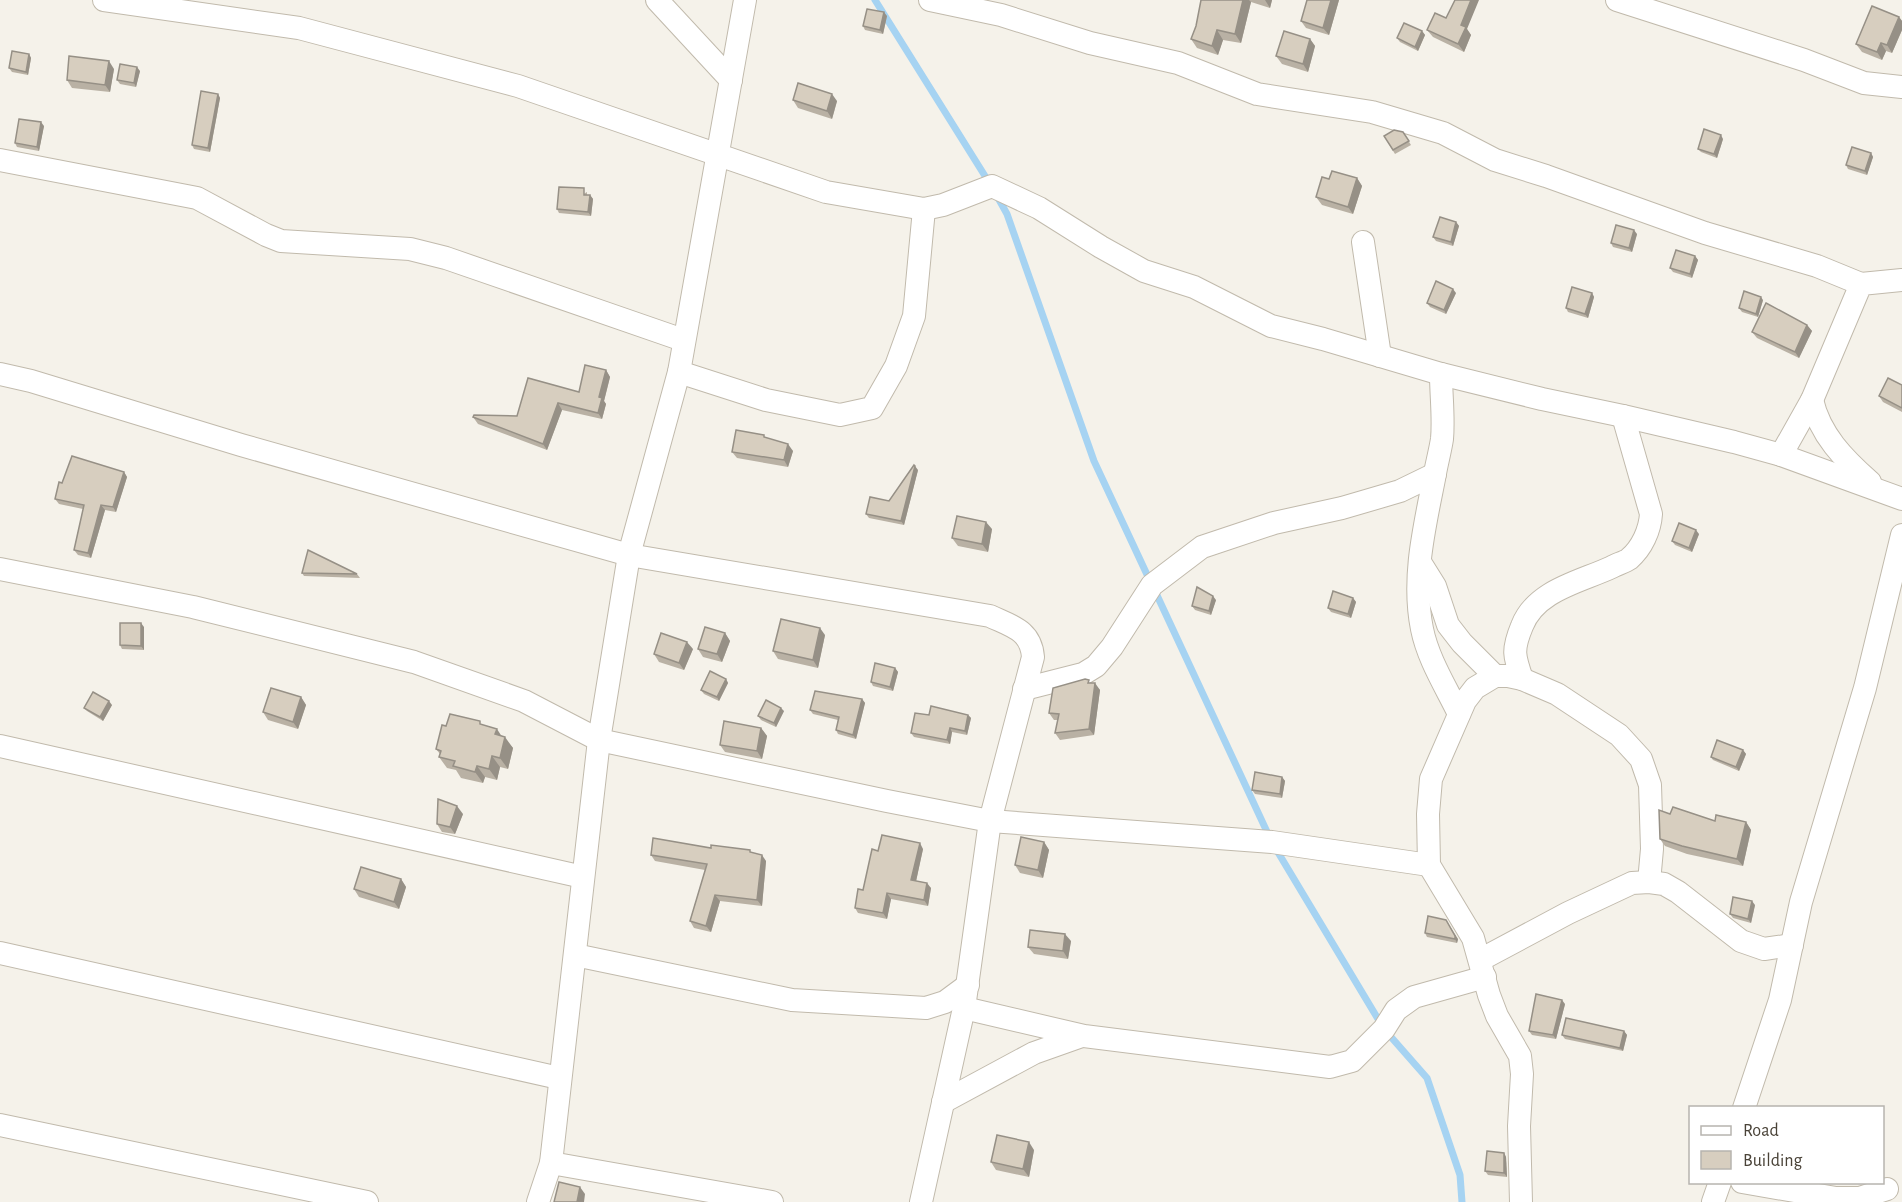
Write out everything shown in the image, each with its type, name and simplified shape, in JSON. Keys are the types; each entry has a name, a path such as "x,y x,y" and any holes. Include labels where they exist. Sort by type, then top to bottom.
{"street":[{"path":"104,0 299,27 518,86 826,192 924,209 944,205 992,186 1039,208 1144,271 1194,287 1271,326 1441,374 1781,455 1902,499"},
{"path":"657,0 731,80"},
{"path":"538,1202 551,1163 599,740 629,555 679,372 745,0"},
{"path":"930,0 1001,15 1090,43 1178,63 1257,94 1372,112 1443,133 1495,160 1705,233 1817,266 1861,284 1902,280"},
{"path":"1617,0 1804,60 1864,83 1902,87"},
{"path":"0,160 197,198 281,241 410,249 446,258 683,340"},
{"path":"679,372 766,400 840,415 872,408 896,366 914,316 924,209"},
{"path":"1363,242 1380,356"},
{"path":"1781,455 1812,400 1861,284"},
{"path":"0,374 30,381 241,446 629,555 990,616 1021,630 1032,646 1033,657 990,821 964,1008 921,1202"},
{"path":"1441,374 1442,438 1417,580 1418,605 1423,632 1434,662 1459,714"},
{"path":"1812,400 1815,414 1840,455 1879,490"},
{"path":"1522,679 1514,656 1519,633 1527,614 1540,601 1565,586 1629,559 1650,530 1651,514 1623,416"},
{"path":"1024,688 1083,674 1096,666 1113,647 1152,585 1202,548 1274,523 1341,508 1400,491 1435,474"},
{"path":"1744,1106 1779,1000 1801,902 1865,688 1902,535"},
{"path":"1420,562 1435,586 1448,625 1462,643 1495,676"},
{"path":"0,568 193,607 414,662 524,701 599,740 990,821 1272,842 1429,865"},
{"path":"1521,1202 1519,1126 1522,1074 1520,1056 1497,1016 1473,938 1429,865 1428,814 1431,779 1465,701 1475,688 1495,676 1522,679 1557,694 1619,735 1641,759 1650,786 1652,849 1649,882"},
{"path":"0,746 583,877"},
{"path":"964,1008 1084,1036 1330,1067 1352,1061 1384,1029 1396,1010 1414,997 1482,968 1568,912 1632,883 1664,884 1678,892 1741,941 1764,949 1792,945"},
{"path":"0,953 559,1078"},
{"path":"575,955 792,1000 926,1008 945,1002 968,985"},
{"path":"943,1102 1034,1053 1084,1036"},
{"path":"0,1125 368,1202"},
{"path":"551,1163 771,1202"},
{"path":"1713,1202 1719,1184"},
{"path":"1754,1184 1836,1198 1860,1198 1887,1189"}],"building":[{"path":"1201,0 1243,0 1235,34 1217,30 1212,46 1191,39"},
{"path":"1307,0 1331,0 1323,28 1301,21"},
{"path":"1455,0 1471,0 1461,25 1466,27 1458,44 1427,30 1435,13 1446,18"},
{"path":"1872,6 1899,17 1887,45 1881,43 1877,52 1856,44"},
{"path":"867,9 884,12 880,30 863,26"},
{"path":"1404,23 1422,31 1415,47 1397,38"},
{"path":"1284,31 1310,39 1303,64 1276,56"},
{"path":"12,51 29,54 26,72 9,68"},
{"path":"69,56 109,61 105,85 67,80"},
{"path":"120,64 137,67 134,83 117,80"},
{"path":"798,83 832,94 827,111 793,100"},
{"path":"201,91 218,94 208,148 192,145"},
{"path":"19,119 41,122 37,147 15,143"},
{"path":"1704,129 1721,135 1714,154 1698,149"},
{"path":"1394,130 1403,132 1409,141 1393,150 1384,136"},
{"path":"1852,147 1871,153 1865,171 1846,165"},
{"path":"1332,171 1357,178 1348,207 1316,197 1322,177 1329,179"},
{"path":"559,187 584,188 584,195 590,195 588,212 557,209"},
{"path":"1440,217 1456,222 1451,242 1433,237"},
{"path":"1616,225 1634,230 1629,248 1611,243"},
{"path":"1676,250 1695,256 1690,274 1670,268"},
{"path":"1436,281 1453,289 1444,310 1427,303"},
{"path":"1572,287 1592,293 1585,314 1566,308"},
{"path":"1744,291 1761,297 1756,314 1739,308"},
{"path":"1766,303 1807,325 1795,352 1752,332"},
{"path":"585,365 606,370 599,397 602,398 598,413 558,403 543,444 473,417 474,415 517,416 528,378 579,392"},
{"path":"1888,378 1902,385 1902,408 1879,396"},
{"path":"736,430 764,435 764,437 788,444 784,460 732,452"},
{"path":"72,456 124,472 113,507 101,505 88,553 74,550 84,505 55,499 59,482 62,483"},
{"path":"914,465 901,521 866,514 870,497 889,501"},
{"path":"957,516 986,522 982,544 952,538"},
{"path":"1679,523 1696,530 1689,548 1672,541"},
{"path":"308,550 357,574 302,573"},
{"path":"1197,587 1213,596 1209,611 1192,606"},
{"path":"1333,591 1353,598 1348,614 1328,608"},
{"path":"781,619 820,628 813,660 773,651"},
{"path":"120,623 141,623 141,646 120,645"},
{"path":"705,627 725,633 717,654 698,649"},
{"path":"661,633 687,642 679,663 654,654"},
{"path":"875,663 895,668 890,687 871,682"},
{"path":"710,671 726,679 717,697 701,690"},
{"path":"1085,679 1089,680 1088,683 1095,683 1089,729 1055,733 1059,714 1049,713 1053,688"},
{"path":"271,688 301,697 293,722 263,712"},
{"path":"815,691 862,699 853,735 836,730 839,717 810,710"},
{"path":"93,692 109,701 100,717 84,708"},
{"path":"766,700 781,708 774,723 758,716"},
{"path":"931,706 968,715 965,731 950,728 947,740 911,733 915,713 929,715"},
{"path":"450,714 480,721 480,724 497,729 495,734 505,737 500,758 492,756 489,769 477,766 475,772 453,766 455,761 439,757 441,751 436,749 442,725 446,726"},
{"path":"724,721 761,728 757,751 720,745"},
{"path":"1717,740 1743,750 1736,767 1711,757"},
{"path":"1255,772 1282,777 1280,794 1252,790"},
{"path":"438,799 457,806 450,827 437,824"},
{"path":"1673,807 1715,821 1716,815 1746,822 1737,859 1660,839 1659,810 1670,814"},
{"path":"882,835 920,843 911,880 927,883 924,900 887,893 883,913 855,908 858,889 863,890 872,849 878,851"},
{"path":"1021,837 1044,842 1038,870 1015,865"},
{"path":"653,838 711,848 711,845 750,850 750,852 762,855 757,900 715,895 706,926 690,921 707,864 651,855"},
{"path":"361,867 401,879 394,902 354,889"},
{"path":"1733,897 1752,901 1748,919 1730,914"},
{"path":"1428,916 1446,920 1455,939 1425,933"},
{"path":"1030,930 1065,934 1063,951 1028,947"},
{"path":"1536,994 1562,1000 1553,1035 1529,1031"},
{"path":"1566,1018 1624,1031 1620,1048 1562,1035"},
{"path":"997,1135 1029,1142 1023,1169 991,1162"},
{"path":"1487,1151 1504,1153 1504,1173 1485,1171"},
{"path":"559,1182 580,1187 577,1202 554,1202"}],"waterway":[{"path":"875,0 990,184"},
{"path":"997,196 1007,214 1094,461 1150,581"},
{"path":"1155,591 1269,836"},
{"path":"1276,849 1384,1029 1427,1078 1460,1175 1462,1202"}]}
